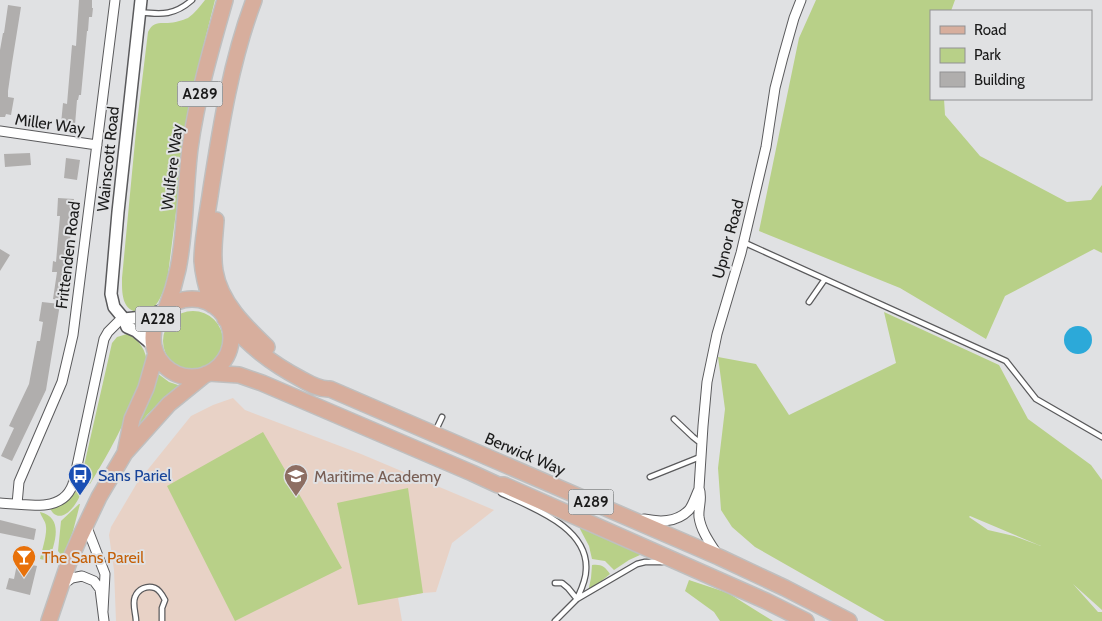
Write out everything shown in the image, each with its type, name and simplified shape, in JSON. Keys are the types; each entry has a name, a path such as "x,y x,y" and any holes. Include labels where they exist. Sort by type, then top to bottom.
{"main road":[{"name":"Wulfere Way","path":"166,309 178,267 189,156 199,100 225,0"},
{"name":"A289","path":"212,305 203,275 202,258 230,81 254,0"},
{"name":"A289","path":"220,135 219,193 214,253 215,272 220,288 231,308 240,319 271,350 292,366 327,384 330,389"},
{"name":"A228","path":"125,453 132,419 146,388 155,349 153,335 159,317 166,309 178,302 190,299 200,300 212,305"},
{"path":"212,305 225,319"},
{"name":"A228","path":"49,621 69,562 86,524 99,497 125,453 169,404 223,361 229,349 230,336 229,327 225,319"},
{"name":"Berwick Way","path":"225,319 266,358 310,384 330,389 719,557 849,621"},
{"name":"A228","path":"155,349 164,365 178,374 192,377 208,373"},
{"name":"A289","path":"208,373 238,375 262,383 498,485 504,485 766,601 806,621"}],"street":[{"name":"Frittenden Road","path":"17,504 18,482 62,382 73,335 115,0"},
{"name":"Wainscott Road","path":"142,0 111,286 112,301 116,311 123,318 127,327 136,331 155,349"},
{"name":"Upnor Road","path":"719,557 707,539 700,522 699,513 702,494 700,488 702,440 707,382 766,147 775,88 794,18 801,0"},
{"name":"Miller Way","path":"0,132 97,145"},
{"path":"0,504 48,505 62,500 68,494 72,487 104,341 108,332 123,318 142,318 166,309"},
{"path":"621,515 660,522 672,520 689,510 700,488"},
{"path":"86,524 105,574 103,611"},
{"path":"60,587 72,578 82,576 94,581 100,588 104,621"}],"lane":[{"path":"140,12 168,13 185,6 192,0"},
{"path":"743,242 1006,361 1036,398 1102,437"},
{"path":"809,302 825,279"},
{"path":"435,434 442,418"},
{"path":"674,419 693,438 698,441 702,440"},
{"path":"650,477 702,457"},
{"path":"498,485 500,493 552,518 574,534 580,542 584,550 587,568 586,576 577,599"},
{"path":"555,621 577,599 637,564 654,561 683,564"},
{"path":"556,583 562,583 577,599"},
{"path":"136,621 135,596 145,587 155,588 162,594 165,600 162,608 162,621"}],"shaded area":[{"name":"Maritime Academy","path":"233,398 245,410 361,454 494,510 452,543 436,592 398,598 402,621 116,621 114,570 109,535 111,527 137,483 191,416"}],"green space":[{"path":"205,0 215,0 191,95 167,282 159,301 151,310 133,311 124,300 122,278 136,131 148,32 156,24 188,18"},
{"path":"816,0 955,0 951,10 930,10 930,100 944,100 945,115 980,156 1067,202 1091,200 1102,185 1102,253 1094,249 1005,296 986,339 900,288 759,231 799,38"},
{"path":"193,311 209,316 214,320 218,325 223,341 218,357 214,362 209,366 193,371 177,366 172,362 168,357 163,341 168,325 172,320 177,316"},
{"path":"884,312 999,365 1028,419 1091,465 1102,480 1102,610 1073,584 1098,612 1102,612 1102,621 885,621 755,547 732,527 721,510 718,468 725,409 718,357 756,364 789,415 896,363","holes":["970,516 1041,546 1014,536 988,530"]},
{"path":"127,334 142,346 146,355 147,365 123,424 90,484 81,479 112,343 117,337"},
{"path":"157,373 179,387 158,404 136,428"},
{"path":"263,432 342,568 235,621 167,486"},
{"path":"79,485 85,486 82,488 79,498 71,510 60,516 53,513 50,509 68,501"},
{"path":"408,488 423,593 358,605 337,503"},
{"path":"79,504 73,531 62,556 58,551 61,521"},
{"path":"40,512 48,515 53,520 55,526 55,540 49,561 40,559 46,530"},
{"path":"580,527 641,554 614,570 605,561 592,559 589,546"},
{"path":"592,565 603,566 610,574 588,592 591,578"},
{"path":"689,580 728,593 773,621 720,621 714,612 685,591"}],"water":[{"path":"1078,326 1088,330 1092,340 1088,350 1078,354 1068,350 1064,340 1068,330"}],"building":[{"path":"79,0 92,0 93,8 92,17 89,17 87,31 81,95 79,95 77,100 75,125 61,124 63,103 67,104 72,45 76,46"},
{"path":"8,5 21,7 8,91 8,97 14,98 11,115 6,114 5,117 0,117 0,50"},
{"path":"30,153 31,165 5,167 4,154"},
{"path":"66,158 80,160 77,180 64,178"},
{"path":"58,198 74,199 65,301 53,299 57,272 52,272 53,261 56,262 60,216 57,216"},
{"path":"0,249 10,255 0,271"},
{"path":"42,302 60,304 46,390 12,461 1,456 14,428 9,426 29,384 37,341 40,341 43,322 39,321"},
{"path":"0,520 36,529 34,540 0,533"},
{"name":"The Sans Pareil","path":"22,563 37,566 30,595 6,589 9,578 14,579 17,564 21,565"}],"place":[{"name":"Sans Pariel","path":"80,496"},
{"name":"Maritime Academy","path":"296,497"},
{"name":"The Sans Pareil","path":"24,578"}]}
